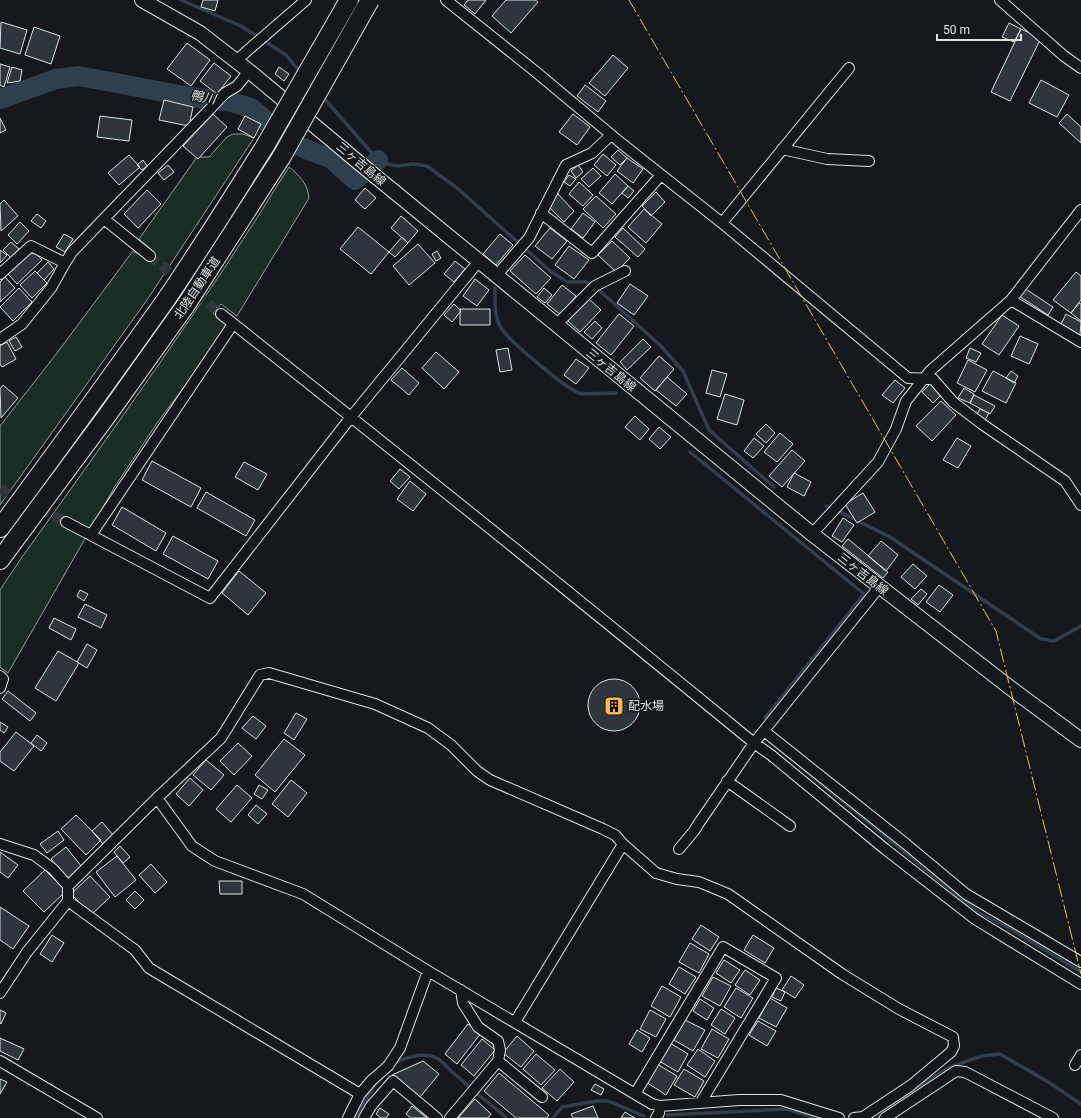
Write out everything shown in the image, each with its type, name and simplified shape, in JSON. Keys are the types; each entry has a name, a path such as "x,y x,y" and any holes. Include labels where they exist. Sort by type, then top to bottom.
{"highway":[{"name":"北陸自動車道","path":"0,528 165,300 223,213 265,146 349,0"},
{"name":"北陸自動車道","path":"0,560 186,305 282,156 370,0"},
{"path":"0,567 35,514"}],"main road":[{"name":"三ヶ吉島線","path":"142,0 200,33 249,71 496,276 812,534 1017,693 1081,740"}],"street":[{"path":"236,61 246,50 306,0"},
{"path":"446,0 536,72 611,135 722,223 908,378 932,379 954,402 1065,481 1081,505"},
{"path":"1000,0 1064,56 1081,68"},
{"path":"722,223 849,68"},
{"path":"0,339 22,324 51,288 72,252 214,104 225,93 237,86 249,71"},
{"path":"496,276 529,238 566,165 592,153 611,135"},
{"path":"782,149 827,159 869,161"},
{"path":"541,213 592,253 661,175"},
{"path":"812,534 878,462 896,429 906,401 923,379 930,371 1011,300 1081,210"},
{"path":"104,219 150,256"},
{"path":"0,274 31,246 65,263"},
{"path":"66,522 210,598 351,417 479,261"},
{"path":"556,325 595,286 625,271"},
{"path":"1011,300 1081,342"},
{"path":"221,314 975,919 1081,984"},
{"path":"91,535 233,324"},
{"path":"679,849 694,831 754,743 880,586"},
{"path":"68,886 157,798 221,738 260,675 269,673 375,704 428,728 451,745 477,771 490,780 615,835 656,873 677,879 699,882 728,894 842,974 899,1009 953,1037 954,1046 951,1052 910,1086 860,1118"},
{"path":"0,676 3,679 0,688"},
{"path":"764,731 906,844 966,894 1081,962"},
{"path":"727,781 790,826"},
{"path":"157,798 192,846 215,861 303,894 428,971 652,1104 660,1106 701,1102 782,1100 839,1118"},
{"path":"0,844 34,856 52,869 68,886 68,901 27,952 0,993"},
{"path":"514,1022 623,844"},
{"path":"68,901 135,950 149,968 360,1094"},
{"path":"635,1094 723,947 776,978 701,1102"},
{"path":"348,1118 360,1094 372,1080 388,1066 400,1048 428,971"},
{"path":"450,1118 498,1061 500,1050 498,1041 478,1027 463,1003 461,990"},
{"path":"1075,1065 1081,1055"},
{"path":"0,1061 97,1118"},
{"path":"498,1061 542,1097"},
{"path":"885,1118 956,1071 965,1072 1053,1118"},
{"path":"364,1118 371,1106 393,1080 437,1118"},
{"path":"656,1118 659,1113 660,1106"}],"green space":[{"path":"233,134 243,134 254,138 147,300 0,505 0,426 57,353 133,251 145,258 152,250 139,239 197,157 209,157 227,137"},
{"path":"289,167 302,180 307,188 309,198 237,316 221,304 213,313 229,327 157,423 114,488 8,673 0,667 0,590 192,317"}],"building":[{"path":"203,0 218,0 215,11 201,7"},
{"path":"468,0 486,0 475,14 464,5"},
{"path":"506,0 535,0 538,2 511,33 492,16"},
{"path":"1,22 27,30 20,54 0,48"},
{"path":"1009,23 1021,29 1014,42 1002,37"},
{"path":"34,27 60,36 51,64 25,55"},
{"path":"1021,29 1041,38 1010,101 991,92"},
{"path":"187,43 210,60 191,86 167,69"},
{"path":"613,55 628,68 605,96 589,83"},
{"path":"214,63 231,76 217,94 200,81"},
{"path":"0,64 10,67 4,87 0,85"},
{"path":"12,67 22,70 20,81 7,83"},
{"path":"279,67 289,74 284,81 275,74"},
{"path":"1041,80 1069,95 1057,117 1029,103"},
{"path":"585,85 606,101 598,112 577,96"},
{"path":"164,100 193,107 189,126 159,120"},
{"path":"213,114 227,127 198,159 183,146"},
{"path":"573,114 590,127 577,145 559,132"},
{"path":"1067,114 1081,127 1081,143 1059,123"},
{"path":"100,116 132,120 129,141 97,137"},
{"path":"245,116 261,124 254,138 238,129"},
{"path":"0,118 6,130 0,133"},
{"path":"618,150 627,158 620,165 611,157"},
{"path":"603,154 616,165 607,176 594,165"},
{"path":"129,155 140,167 119,185 108,173"},
{"path":"627,158 643,169 633,183 617,171"},
{"path":"143,160 147,166 142,170 137,165"},
{"path":"168,165 174,172 164,180 158,173"},
{"path":"578,165 583,172 576,178 571,171"},
{"path":"593,168 601,176 589,187 581,179"},
{"path":"615,174 628,186 612,204 599,193"},
{"path":"569,175 576,179 570,186 564,182"},
{"path":"579,182 593,195 583,206 569,194"},
{"path":"628,186 634,191 628,198 622,193"},
{"path":"365,188 376,198 365,209 355,200"},
{"path":"147,190 161,204 138,228 124,214"},
{"path":"656,192 665,202 651,216 642,206"},
{"path":"558,194 574,211 564,222 547,205"},
{"path":"596,196 616,214 603,228 583,209"},
{"path":"4,200 18,216 1,231 0,204"},
{"path":"644,209 662,224 646,243 628,227"},
{"path":"583,213 595,222 583,238 571,229"},
{"path":"37,214 46,221 41,228 31,221"},
{"path":"401,216 418,231 408,243 391,228"},
{"path":"20,222 29,231 17,244 8,235"},
{"path":"358,227 389,252 371,274 340,249"},
{"path":"550,228 567,241 552,259 535,246"},
{"path":"623,228 645,249 638,257 615,237"},
{"path":"64,234 73,239 65,252 56,247"},
{"path":"500,234 513,245 496,265 483,254"},
{"path":"402,237 408,243 395,257 389,252"},
{"path":"612,241 630,258 616,272 598,255"},
{"path":"11,242 19,249 11,258 3,250"},
{"path":"418,244 435,263 409,285 393,266"},
{"path":"569,246 589,260 574,279 555,265"},
{"path":"0,250 7,255 0,263"},
{"path":"33,250 42,260 17,284 8,274"},
{"path":"437,251 441,258 436,261 432,254"},
{"path":"525,255 551,278 536,294 510,271"},
{"path":"455,261 465,269 454,282 444,274"},
{"path":"48,262 54,269 44,280 37,273"},
{"path":"35,271 47,283 32,298 20,285"},
{"path":"1076,272 1081,276 1081,300 1071,313 1053,300"},
{"path":"5,277 15,288 0,302 0,282"},
{"path":"475,279 489,290 477,306 463,296"},
{"path":"630,284 648,296 634,315 617,303"},
{"path":"562,285 576,296 561,315 547,304"},
{"path":"19,288 32,302 13,321 0,307"},
{"path":"544,288 552,295 545,303 537,297"},
{"path":"1024,288 1053,307 1048,315 1019,296"},
{"path":"588,298 601,310 580,332 568,321"},
{"path":"1079,303 1081,304 1081,321 1071,313"},
{"path":"454,304 461,311 452,322 444,315"},
{"path":"460,309 490,309 490,325 460,325"},
{"path":"619,314 634,326 611,355 596,343"},
{"path":"1066,314 1081,322 1080,335 1061,324"},
{"path":"1002,315 1019,326 999,355 982,344"},
{"path":"595,321 602,328 592,339 584,332"},
{"path":"1020,336 1038,344 1029,364 1011,356"},
{"path":"16,337 22,347 15,351 9,341"},
{"path":"643,339 651,347 627,370 620,362"},
{"path":"7,342 16,359 2,367 0,364 0,346"},
{"path":"508,348 512,370 500,372 496,350"},
{"path":"970,348 981,353 976,362 966,358"},
{"path":"436,352 459,372 444,389 422,368"},
{"path":"659,356 674,369 655,391 640,378"},
{"path":"576,359 589,368 576,384 564,375"},
{"path":"968,360 987,370 975,392 957,383"},
{"path":"402,368 419,383 409,395 391,380"},
{"path":"712,370 727,374 720,397 706,393"},
{"path":"993,371 1016,383 1006,403 982,391"},
{"path":"1011,371 1018,376 1014,383 1006,378"},
{"path":"667,377 687,394 676,406 656,390"},
{"path":"895,380 905,388 893,403 882,395"},
{"path":"931,383 942,394 933,403 922,392"},
{"path":"3,385 18,398 1,418 0,389"},
{"path":"964,388 974,394 970,403 958,398"},
{"path":"725,394 744,400 737,425 717,419"},
{"path":"974,395 995,406 990,414 970,403"},
{"path":"941,401 956,415 932,441 916,426"},
{"path":"980,409 989,413 985,420 976,416"},
{"path":"635,416 649,429 640,440 625,427"},
{"path":"766,424 775,433 766,443 756,434"},
{"path":"659,427 671,437 660,449 649,439"},
{"path":"780,433 793,444 777,462 764,452"},
{"path":"754,438 764,446 753,458 744,451"},
{"path":"957,438 971,446 958,468 943,460"},
{"path":"792,450 805,461 782,487 769,476"},
{"path":"152,461 201,488 191,507 142,480"},
{"path":"244,462 267,474 258,490 235,477"},
{"path":"400,469 410,477 399,489 390,481"},
{"path":"794,473 811,482 804,496 787,487"},
{"path":"410,481 426,494 413,511 397,499"},
{"path":"206,492 255,520 246,536 197,508"},
{"path":"863,493 875,512 857,523 845,504"},
{"path":"122,507 166,533 156,551 112,525"},
{"path":"843,518 854,525 842,542 832,536"},
{"path":"173,536 218,561 208,579 163,554"},
{"path":"848,539 888,572 883,578 842,546"},
{"path":"881,541 898,555 886,571 868,556"},
{"path":"913,564 927,576 915,589 901,577"},
{"path":"239,571 266,593 248,615 222,593"},
{"path":"939,585 953,595 940,612 926,602"},
{"path":"921,589 927,594 918,605 911,599"},
{"path":"80,590 88,594 84,601 77,596"},
{"path":"85,604 107,615 101,628 78,617"},
{"path":"54,618 76,629 71,640 49,628"},
{"path":"87,644 97,650 87,668 77,662"},
{"path":"58,651 79,663 56,701 35,688"},
{"name":"配水場","path":"609,679 619,679 629,683 636,690 640,700 640,710 636,720 629,727 619,731 609,731 599,727 592,720 588,710 588,700 592,690 599,683"},
{"path":"8,691 36,713 30,721 2,699"},
{"path":"296,713 307,719 294,740 284,733"},
{"path":"253,716 266,726 256,739 242,728"},
{"path":"0,722 8,727 4,733 0,730"},
{"path":"16,732 34,746 14,771 0,761 0,752"},
{"path":"37,735 47,743 41,751 31,743"},
{"path":"284,739 305,755 275,792 255,775"},
{"path":"238,743 252,756 234,775 220,761"},
{"path":"206,760 224,775 211,790 193,775"},
{"path":"190,778 203,790 189,806 176,794"},
{"path":"291,780 307,793 288,817 272,804"},
{"path":"237,785 252,798 231,822 216,809"},
{"path":"259,785 268,790 262,799 254,794"},
{"path":"256,805 267,814 258,824 248,815"},
{"path":"76,815 101,840 86,855 61,829"},
{"path":"102,822 113,835 103,844 92,831"},
{"path":"58,831 64,840 47,853 40,844"},
{"path":"120,846 130,857 123,863 114,852"},
{"path":"66,847 82,867 67,879 51,859"},
{"path":"0,852 18,865 8,878 0,872"},
{"path":"117,856 136,880 115,897 96,872"},
{"path":"151,864 167,882 155,893 139,875"},
{"path":"45,870 66,891 44,912 23,891"},
{"path":"90,876 110,897 91,915 71,894"},
{"path":"219,881 242,881 242,894 220,894"},
{"path":"135,891 144,900 135,909 126,900"},
{"path":"0,907 29,926 13,949 0,940"},
{"path":"701,925 719,937 710,951 692,939"},
{"path":"52,935 64,943 52,962 40,954"},
{"path":"753,935 774,948 765,963 744,950"},
{"path":"690,943 709,954 699,973 679,962"},
{"path":"724,960 740,970 731,983 716,973"},
{"path":"679,967 696,977 685,994 669,984"},
{"path":"745,970 760,980 750,995 735,985"},
{"path":"791,976 804,985 795,998 782,990"},
{"path":"713,977 731,986 720,1006 702,996"},
{"path":"662,986 681,997 670,1017 651,1006"},
{"path":"736,988 753,998 741,1018 724,1007"},
{"path":"776,988 785,992 781,1001 772,997"},
{"path":"770,998 787,1008 776,1027 759,1018"},
{"path":"700,999 714,1008 707,1020 693,1011"},
{"path":"721,1009 735,1018 725,1034 711,1025"},
{"path":"0,1010 6,1013 1,1024 0,1023"},
{"path":"650,1010 666,1019 656,1037 640,1029"},
{"path":"685,1020 705,1030 693,1051 674,1040"},
{"path":"758,1021 776,1031 767,1046 749,1035"},
{"path":"468,1024 481,1033 457,1064 445,1054"},
{"path":"712,1029 729,1039 718,1058 701,1049"},
{"path":"637,1030 650,1038 642,1052 629,1044"},
{"path":"517,1036 534,1051 521,1067 503,1053"},
{"path":"0,1038 24,1049 18,1060 0,1051"},
{"path":"482,1039 495,1050 474,1076 461,1065"},
{"path":"670,1043 688,1054 678,1072 659,1061"},
{"path":"698,1049 715,1061 705,1077 687,1065"},
{"path":"536,1054 555,1070 541,1085 523,1069"},
{"path":"423,1061 439,1074 420,1097 392,1075"},
{"path":"657,1064 677,1076 666,1095 646,1082"},
{"path":"560,1069 574,1082 557,1101 542,1088"},
{"path":"684,1069 704,1081 695,1097 674,1085"},
{"path":"499,1073 549,1115 547,1118 516,1118 484,1091"},
{"path":"0,1079 7,1082 0,1094"},
{"path":"595,1084 604,1089 601,1095 591,1090"},
{"path":"475,1099 491,1114 488,1118 458,1118"},
{"path":"412,1106 427,1118 411,1118 406,1114"},
{"path":"593,1106 598,1118 573,1118 571,1114"},
{"path":"380,1108 389,1114 386,1118 381,1118 376,1114"},
{"path":"625,1112 635,1118 621,1118"}],"waterway":[{"path":"181,0 241,26 286,55 300,72"},
{"name":"鴨川","path":"0,99 56,79 79,76 190,97 232,102 251,108 283,138 332,159 355,180 378,160"},
{"path":"322,96 378,160 383,163 398,166 413,164 427,166 457,188 549,270 567,282 586,282 600,291 661,346 683,371 709,430 774,487"},
{"path":"495,288 495,309 501,328 525,353 562,382 579,393 616,393"},
{"path":"690,452 864,594 765,718"},
{"path":"826,506 830,507"},
{"path":"840,512 890,537 1041,639 1054,641 1081,626"},
{"path":"768,740 979,913 1007,927 1081,972"},
{"path":"878,1118 925,1082 950,1067 982,1056 1000,1054 1050,1083 1081,1104"},
{"path":"393,1065 413,1056 424,1055 441,1060 471,1089 507,1118"},
{"path":"355,1118 375,1085 382,1077"},
{"path":"553,1118 562,1107 597,1101 608,1101 644,1116"},
{"path":"667,1115 787,1109 815,1118"}],"tunnel":[{"path":"150,256 221,314"},
{"path":"0,489 66,522"}],"power":[{"path":"629,0 996,631 1081,974"}],"place":[{"name":"配水場","path":"614,706"}]}
